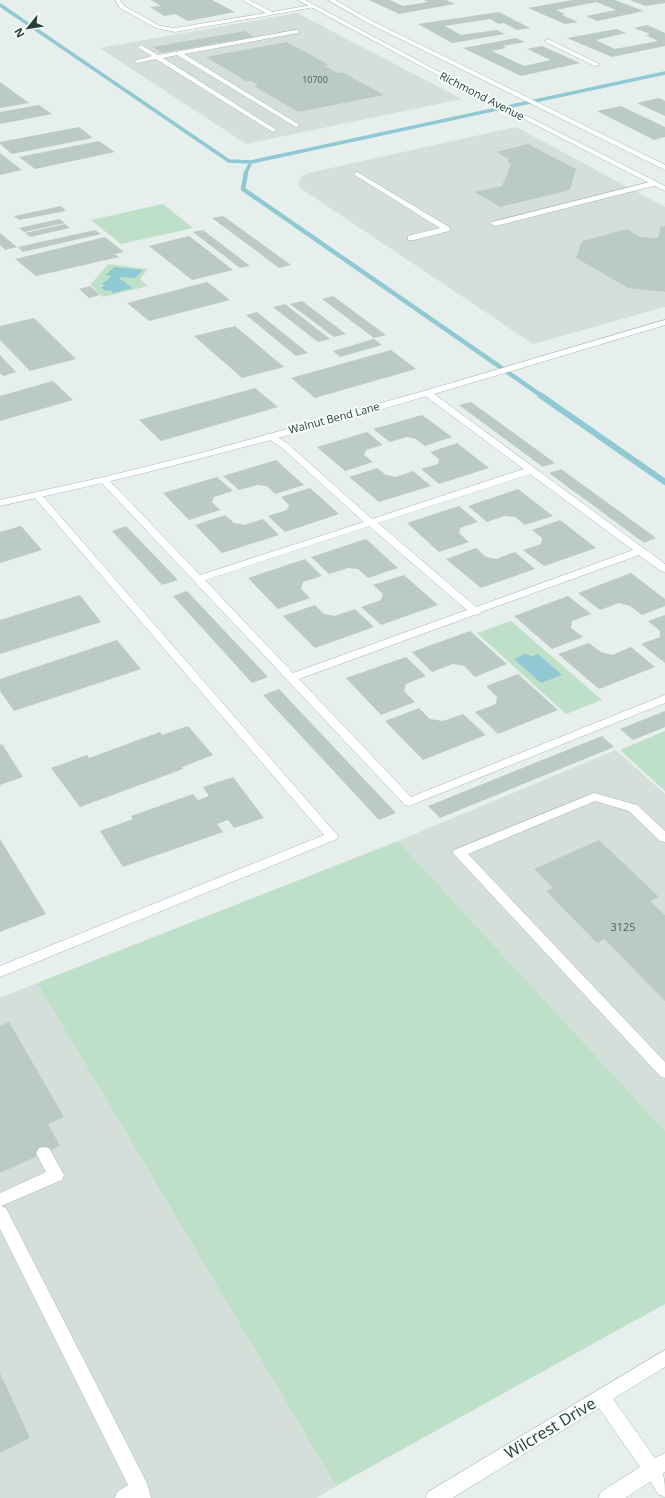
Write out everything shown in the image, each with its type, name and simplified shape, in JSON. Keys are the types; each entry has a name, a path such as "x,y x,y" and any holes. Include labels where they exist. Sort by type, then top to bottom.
{"main road":[{"path":"119,0 117,1 122,7 158,27 165,29 192,28 312,7"},
{"path":"245,0 272,14"},
{"name":"Richmond Avenue","path":"301,0 430,69 665,189"},
{"name":"Richmond Avenue","path":"331,0 372,23 665,168"},
{"path":"344,24 372,23"},
{"path":"137,61 296,32"},
{"path":"548,41 597,65"},
{"path":"141,47 273,130"},
{"path":"179,54 296,125"},
{"path":"430,69 456,64"},
{"path":"357,174 446,229 411,238"},
{"path":"495,224 654,184"},
{"name":"Walnut Bend Lane","path":"0,503 38,496 104,480 270,436 479,378 665,322"},
{"path":"427,393 665,569"},
{"path":"270,436 302,460 370,522 476,612"},
{"path":"197,579 532,470"},
{"path":"104,480 409,802 665,699"},
{"path":"0,972 332,836 38,496"},
{"path":"290,678 640,552"},
{"path":"665,838 633,808 594,797 459,853 665,1072"},
{"path":"0,1200 56,1175 44,1153"},
{"path":"0,1213 135,1495"},
{"name":"Wilcrest Drive","path":"435,1498 665,1358"},
{"path":"601,1397 659,1466 665,1488"},
{"path":"608,1498 659,1466"}],"shaded area":[{"path":"297,13 462,99 246,144 100,48"},
{"path":"516,127 665,207 665,307 533,344 300,188 298,182 303,175 313,172"},
{"path":"616,750 665,794 665,1131 398,841"},
{"path":"37,983 336,1486 317,1498 0,1498 0,998"}],"green space":[{"path":"163,204 193,228 121,244 91,220"},
{"path":"108,264 148,269 140,279 148,286 103,297 91,284"},
{"path":"511,621 602,700 566,714 477,633"},
{"path":"665,731 665,791 620,750"},
{"path":"398,841 665,1131 665,1304 336,1486 37,983"}],"water":[{"path":"114,267 143,270 135,278 121,277 119,279 132,288 113,293 110,290 105,291 101,287 105,286 102,284 112,276 106,275"},
{"path":"525,654 533,656 538,654 562,675 541,683 514,659"}],"building":[{"path":"151,0 212,0 235,12 188,21 175,14 164,16 150,7 161,6"},
{"path":"369,0 390,0 403,6 428,2 424,0 446,0 455,4 399,14"},
{"path":"572,0 615,0 644,11 597,21 586,16 616,10 596,2 556,10 565,14 562,15 578,22 565,24 528,8"},
{"path":"630,0 665,0 665,3 645,6"},
{"path":"499,12 530,28 517,30 504,23 499,24 490,19 445,26 461,35 497,30 505,34 452,43 418,24"},
{"path":"647,25 665,33 665,46 612,57 567,38 616,29 626,33 596,40 615,49 658,41 646,35 650,34 634,28"},
{"path":"245,31 254,37 162,53 153,47"},
{"path":"516,38 525,42 503,46 506,48 492,51 524,66 551,60 527,49 542,46 580,63 521,76 463,48"},
{"path":"287,42 329,65 325,66 338,73 342,72 384,95 298,112 254,86 258,85 250,81 246,81 206,57"},
{"path":"0,82 29,103 0,108"},
{"path":"659,98 665,101 665,116 637,103"},
{"path":"39,105 52,114 0,124 0,112"},
{"path":"621,106 665,127 665,137 654,140 597,111"},
{"path":"79,127 93,138 12,154 0,144 0,142"},
{"path":"99,141 115,152 35,169 19,157"},
{"path":"528,144 576,169 570,190 500,207 475,192 502,186 511,164 507,162 509,159 496,152"},
{"path":"0,153 22,170 0,175"},
{"path":"61,206 66,211 19,220 14,216"},
{"path":"223,216 291,265 279,268 212,218"},
{"path":"59,219 65,223 24,232 19,228"},
{"path":"65,224 70,228 30,237 25,233"},
{"path":"661,226 665,226 665,292 628,288 576,258 582,241 627,229 640,237 658,238"},
{"path":"95,230 101,234 23,252 18,247"},
{"path":"203,230 250,266 240,268 193,232"},
{"path":"0,233 17,247 5,250 0,245"},
{"path":"189,236 233,270 192,280 149,246"},
{"path":"105,237 124,252 115,254 119,257 36,276 15,259"},
{"path":"207,282 230,300 149,321 127,303"},
{"path":"90,286 100,295 89,298 79,289"},
{"path":"333,296 386,335 374,338 322,299"},
{"path":"302,301 346,334 334,337 290,304"},
{"path":"285,304 330,339 318,342 273,307"},
{"path":"257,312 308,353 296,356 246,315"},
{"path":"34,318 76,359 30,371 0,340 0,326"},
{"path":"235,326 284,367 242,378 194,336"},
{"path":"374,339 382,345 340,357 333,351"},
{"path":"391,350 416,369 315,398 291,378"},
{"path":"0,355 16,372 3,376 0,373"},
{"path":"53,381 73,400 0,421 0,396"},
{"path":"255,388 278,407 161,441 139,420"},
{"path":"471,402 555,463 543,467 459,405"},
{"path":"422,415 452,437 425,446 416,439 407,437 390,442 373,429"},
{"path":"367,432 383,445 366,450 364,455 373,462 345,471 317,447"},
{"path":"457,443 489,468 439,484 421,469 438,464 439,459 430,452"},
{"path":"276,460 304,485 275,494 267,486 257,485 239,490 223,476"},
{"path":"377,468 386,475 396,477 413,471 431,486 379,502 349,477"},
{"path":"561,469 656,538 644,543 549,473"},
{"path":"217,477 233,491 214,497 212,502 220,510 189,520 163,493"},
{"path":"310,488 339,514 285,532 268,516 287,510 289,505 281,497"},
{"path":"518,489 553,516 525,525 515,517 504,516 487,522 468,506"},
{"path":"459,506 478,522 460,528 459,533 469,542 439,552 407,523"},
{"path":"225,515 234,523 244,525 263,519 279,535 222,553 195,525"},
{"path":"560,520 596,548 544,566 523,550 541,544 542,538 532,530"},
{"path":"21,526 42,550 0,563 0,532"},
{"path":"126,526 178,580 162,585 112,531"},
{"path":"366,539 398,568 368,578 358,569 348,568 329,574 311,557"},
{"path":"476,548 486,557 496,559 515,552 535,569 481,588 446,559"},
{"path":"305,559 322,576 303,582 301,589 310,598 278,609 248,578"},
{"path":"631,573 665,599 665,606 642,615 630,606 619,603 600,610 578,593"},
{"path":"404,575 438,605 381,625 361,607 381,600 383,594 373,585"},
{"path":"187,591 268,677 252,683 173,596"},
{"path":"80,595 101,622 0,654 0,620"},
{"path":"568,596 591,614 572,621 571,628 583,637 552,649 514,616"},
{"path":"315,605 324,614 335,616 355,609 374,627 315,648 283,616"},
{"path":"665,615 665,663 641,644 660,637 660,631 648,621"},
{"path":"470,631 507,664 475,677 464,666 453,664 432,672 412,652"},
{"path":"117,640 141,669 14,711 0,691 0,679"},
{"path":"589,643 601,652 612,655 631,647 655,667 599,689 558,654"},
{"path":"406,657 426,676 406,684 404,691 415,702 381,715 346,678"},
{"path":"518,674 558,710 498,734 475,712 496,704 497,697 486,686"},
{"path":"279,689 396,813 379,820 263,695"},
{"path":"419,708 430,719 443,721 463,714 486,735 423,760 385,721"},
{"path":"665,711 665,727 633,740 620,729"},
{"path":"188,726 213,755 182,767 183,769 80,807 51,768 87,755 89,758 160,732 162,735"},
{"path":"602,736 614,747 440,818 428,806"},
{"path":"2,744 23,777 0,785 0,745"},
{"path":"233,777 264,818 234,828 228,820 217,824 223,832 123,867 100,831 133,819 131,816 193,794 198,800 209,796 203,787"},
{"path":"0,839 46,914 0,932"},
{"path":"599,840 659,897 650,901 665,915 665,1001 604,939 597,943 546,891 553,888 534,869"},
{"path":"9,1022 64,1117 48,1124 60,1146 0,1173 0,1026"},
{"path":"0,1373 30,1438 0,1453"}],"waterway":[{"path":"0,5 229,161 251,162"},
{"path":"251,162 665,73"},
{"path":"245,174 251,162"},
{"path":"246,173 243,189 542,396"},
{"path":"540,395 665,482"}]}
